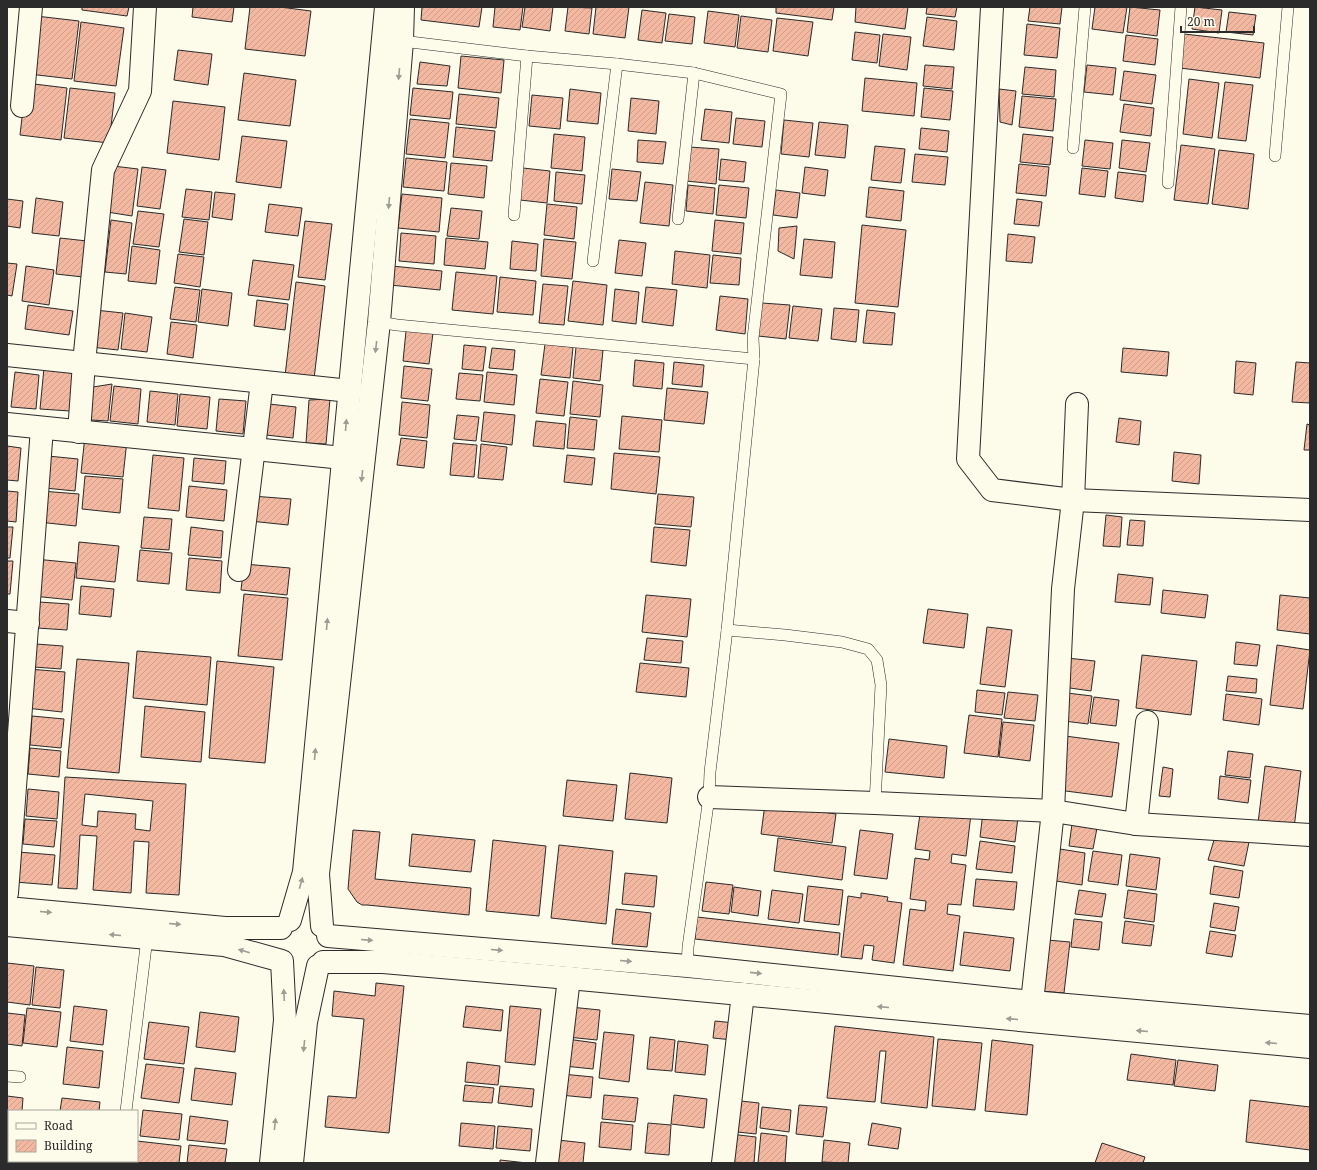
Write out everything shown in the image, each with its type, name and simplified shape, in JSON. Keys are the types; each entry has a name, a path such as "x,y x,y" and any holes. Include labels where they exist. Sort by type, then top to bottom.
{"street":[{"path":"22,106 31,7"},
{"path":"79,432 84,363 103,170 140,91 145,7"},
{"path":"386,7 304,872 285,924 277,936 275,944 277,953 282,961 290,968 299,971 310,970 320,964 328,954 330,946 325,931 318,874 379,322 402,41 403,7"},
{"path":"992,7 968,459 992,490 1074,500 1310,510"},
{"path":"7,355 350,391"},
{"path":"238,570 262,382"},
{"path":"1032,1002 1053,811 1063,589 1074,500 1077,404"},
{"path":"7,424 343,458"},
{"path":"7,893 17,622 42,428"},
{"path":"1136,824 1147,722"},
{"path":"709,797 875,802 1053,811 1136,824 1310,836"},
{"path":"7,908 225,928 285,924 299,917 315,920 325,931 687,966 1032,1002 1310,1026"},
{"path":"7,925 224,945 282,961"},
{"path":"271,1163 285,1020 282,961"},
{"path":"320,964 383,962 1310,1047"},
{"path":"292,1163 306,1022 320,964"},
{"path":"547,1163 569,978"},
{"path":"724,1163 743,994"}],"lane":[{"path":"1073,148 1085,7"},
{"path":"1168,184 1181,7"},
{"path":"1275,156 1288,7"},
{"path":"402,41 527,56 694,73 781,94 753,338 754,359 727,630 710,772 709,797 689,939 687,966"},
{"path":"514,215 527,56"},
{"path":"594,261 616,64"},
{"path":"678,219 694,73"},
{"path":"379,322 397,325 754,359"},
{"path":"727,630 842,642 868,649 876,660 881,685 875,802"},
{"path":"126,1110 147,938"},
{"path":"7,1076 20,1077"}],"building":[{"path":"82,7 129,7 127,16 82,10"},
{"path":"193,7 234,7 232,22 192,17"},
{"path":"250,7 280,7 311,11 305,56 245,49"},
{"path":"422,7 482,7 479,27 421,20"},
{"path":"495,7 523,7 520,30 493,27"},
{"path":"525,7 553,7 550,31 522,27"},
{"path":"568,7 592,8 589,34 565,31"},
{"path":"596,7 629,7 625,38 593,34"},
{"path":"776,7 834,7 832,20 776,13"},
{"path":"856,7 908,7 905,29 855,22"},
{"path":"927,7 957,7 955,17 926,14"},
{"path":"1030,7 1062,7 1060,24 1028,21"},
{"path":"1095,7 1127,7 1123,33 1092,29"},
{"path":"1130,7 1160,10 1157,36 1127,32"},
{"path":"1195,7 1222,10 1219,33 1192,29"},
{"path":"642,10 666,13 662,43 638,40"},
{"path":"708,11 739,15 735,47 704,43"},
{"path":"1229,12 1256,15 1253,35 1226,32"},
{"path":"669,14 695,17 692,44 665,41"},
{"path":"36,16 79,21 72,79 29,74"},
{"path":"741,16 772,20 768,52 737,48"},
{"path":"927,17 957,21 954,50 923,46"},
{"path":"777,18 813,22 808,56 773,51"},
{"path":"81,22 124,28 116,86 74,81"},
{"path":"1027,24 1060,28 1057,58 1024,55"},
{"path":"855,32 880,35 877,63 852,60"},
{"path":"883,34 911,37 907,70 879,66"},
{"path":"1184,34 1264,43 1260,78 1180,68"},
{"path":"1126,35 1158,39 1155,65 1123,61"},
{"path":"178,50 212,54 208,85 174,80"},
{"path":"461,56 504,60 501,93 458,88"},
{"path":"420,62 450,66 447,86 417,84"},
{"path":"925,65 954,67 952,89 923,86"},
{"path":"1087,65 1116,68 1113,95 1084,92"},
{"path":"1025,67 1056,70 1054,97 1022,94"},
{"path":"1124,71 1156,75 1152,104 1120,100"},
{"path":"244,73 296,80 290,126 238,120"},
{"path":"865,78 917,83 914,116 862,111"},
{"path":"1189,79 1219,83 1212,138 1183,134"},
{"path":"1225,82 1253,85 1246,141 1218,138"},
{"path":"26,83 67,88 61,140 20,135"},
{"path":"70,88 115,93 109,143 64,138"},
{"path":"413,88 453,92 450,119 410,115"},
{"path":"924,88 953,91 950,120 921,117"},
{"path":"570,89 601,93 598,124 567,121"},
{"path":"999,89 1016,91 1012,125 1000,122"},
{"path":"459,94 499,98 496,128 456,124"},
{"path":"532,95 563,98 560,129 529,126"},
{"path":"1022,96 1056,99 1053,131 1019,127"},
{"path":"631,98 659,101 656,134 628,131"},
{"path":"173,101 225,107 219,160 167,153"},
{"path":"1124,104 1154,108 1151,136 1120,132"},
{"path":"705,109 732,112 729,143 701,140"},
{"path":"736,118 765,121 762,147 733,144"},
{"path":"410,119 449,123 445,158 406,154"},
{"path":"784,120 813,123 809,157 781,154"},
{"path":"819,122 848,125 845,158 815,155"},
{"path":"456,127 495,131 492,161 453,157"},
{"path":"921,128 949,131 947,152 919,149"},
{"path":"554,134 585,137 582,171 551,168"},
{"path":"1023,134 1053,137 1050,165 1020,162"},
{"path":"242,136 287,141 281,188 236,182"},
{"path":"638,140 666,142 663,164 637,162"},
{"path":"1085,140 1113,143 1110,169 1082,166"},
{"path":"1122,140 1150,143 1146,172 1119,168"},
{"path":"1181,145 1215,149 1208,204 1174,200"},
{"path":"875,146 905,149 901,183 871,180"},
{"path":"689,147 719,149 716,184 686,181"},
{"path":"1219,150 1254,154 1248,209 1212,204"},
{"path":"915,154 948,157 945,185 912,182"},
{"path":"406,158 447,162 444,191 403,187"},
{"path":"721,159 746,162 744,182 719,180"},
{"path":"451,163 487,166 484,198 448,194"},
{"path":"1019,164 1049,167 1046,196 1016,193"},
{"path":"113,166 138,169 132,216 107,212"},
{"path":"142,167 166,170 160,209 137,206"},
{"path":"805,167 828,170 825,196 802,193"},
{"path":"523,168 550,171 547,203 520,200"},
{"path":"1082,168 1108,171 1105,197 1079,194"},
{"path":"612,169 641,172 637,201 609,199"},
{"path":"556,172 585,175 582,204 554,201"},
{"path":"1118,172 1146,175 1143,202 1115,198"},
{"path":"645,182 673,185 669,226 640,223"},
{"path":"688,185 715,188 713,214 686,211"},
{"path":"719,185 749,188 746,218 716,215"},
{"path":"869,187 904,191 901,221 866,217"},
{"path":"186,189 212,192 209,220 182,217"},
{"path":"776,190 800,193 797,218 773,215"},
{"path":"215,192 235,194 232,220 212,217"},
{"path":"402,194 442,198 439,232 398,228"},
{"path":"36,198 63,202 59,236 32,233"},
{"path":"7,199 23,201 20,228 7,226"},
{"path":"1017,199 1042,202 1039,226 1014,224"},
{"path":"269,204 302,208 298,236 265,232"},
{"path":"547,204 577,207 574,239 544,235"},
{"path":"451,208 482,211 479,239 447,236"},
{"path":"138,211 164,214 159,247 133,244"},
{"path":"184,219 208,222 204,255 179,252"},
{"path":"111,220 132,223 126,274 105,272"},
{"path":"715,220 744,223 741,254 712,251"},
{"path":"305,221 332,224 325,280 298,277"},
{"path":"862,225 906,230 898,307 855,303"},
{"path":"797,226 794,259 778,251 779,228"},
{"path":"401,233 436,236 434,264 399,261"},
{"path":"1008,234 1035,237 1032,263 1006,261"},
{"path":"60,238 87,241 83,277 56,274"},
{"path":"446,238 488,242 485,269 444,265"},
{"path":"544,239 576,242 572,279 541,276"},
{"path":"804,239 835,242 832,278 800,275"},
{"path":"619,240 646,243 642,276 615,273"},
{"path":"512,241 538,244 536,271 510,269"},
{"path":"132,246 160,250 156,284 128,281"},
{"path":"675,251 710,255 707,288 672,284"},
{"path":"178,254 204,257 200,287 174,283"},
{"path":"713,255 741,258 739,285 710,283"},
{"path":"253,260 294,265 289,300 248,295"},
{"path":"7,263 17,264 12,296 7,295"},
{"path":"26,266 54,270 49,305 22,301"},
{"path":"392,266 442,271 440,290 390,285"},
{"path":"456,272 497,276 493,314 452,310"},
{"path":"500,277 536,281 533,315 497,312"},
{"path":"573,281 607,285 603,325 568,321"},
{"path":"296,282 325,286 314,379 285,376"},
{"path":"543,284 568,286 564,325 539,323"},
{"path":"175,287 200,290 196,322 170,319"},
{"path":"646,287 677,290 673,326 642,322"},
{"path":"202,289 232,293 228,326 198,322"},
{"path":"615,289 639,292 636,324 612,321"},
{"path":"720,296 748,299 745,334 716,330"},
{"path":"257,300 288,304 285,330 254,326"},
{"path":"762,303 790,305 786,339 758,336"},
{"path":"28,305 73,311 69,335 25,329"},
{"path":"793,306 822,309 818,341 789,338"},
{"path":"834,308 859,310 856,342 831,339"},
{"path":"95,310 123,313 118,350 91,347"},
{"path":"867,310 895,313 892,345 863,343"},
{"path":"125,313 152,317 147,352 121,349"},
{"path":"171,322 197,325 193,358 167,354"},
{"path":"406,331 433,333 429,364 403,361"},
{"path":"545,344 573,347 570,378 541,375"},
{"path":"464,345 486,347 483,371 462,369"},
{"path":"576,347 603,350 600,381 573,378"},
{"path":"492,348 515,350 513,370 489,368"},
{"path":"1123,348 1169,352 1167,376 1121,372"},
{"path":"635,360 664,363 662,389 633,386"},
{"path":"1236,361 1256,363 1253,395 1234,393"},
{"path":"674,362 704,365 702,387 672,384"},
{"path":"1296,362 1310,363 1310,403 1292,402"},
{"path":"404,366 432,369 428,401 401,398"},
{"path":"44,368 74,371 70,411 40,409"},
{"path":"15,372 39,375 36,409 11,407"},
{"path":"487,372 517,375 514,405 484,402"},
{"path":"459,373 483,375 480,401 456,399"},
{"path":"540,379 568,382 564,416 536,413"},
{"path":"573,381 603,385 600,417 570,414"},
{"path":"112,384 108,421 91,420 93,387"},
{"path":"114,386 141,389 138,424 110,421"},
{"path":"667,388 708,392 704,424 664,420"},
{"path":"150,391 178,394 175,425 147,422"},
{"path":"180,394 210,397 207,429 177,426"},
{"path":"219,399 246,401 243,434 216,431"},
{"path":"330,399 326,444 306,443 309,400"},
{"path":"402,402 430,405 427,438 399,435"},
{"path":"269,404 296,407 293,438 266,435"},
{"path":"484,412 515,415 512,445 481,441"},
{"path":"457,415 479,417 476,441 454,439"},
{"path":"622,416 662,420 659,452 619,449"},
{"path":"570,417 597,420 594,450 567,448"},
{"path":"1119,418 1141,421 1139,445 1116,442"},
{"path":"536,421 566,424 564,449 533,446"},
{"path":"1307,424 1310,425 1310,450 1304,450"},
{"path":"85,436 127,440 123,477 81,473"},
{"path":"401,438 427,441 424,468 397,465"},
{"path":"453,443 477,445 474,477 450,475"},
{"path":"481,444 507,447 503,480 478,478"},
{"path":"7,446 21,448 18,481 7,480"},
{"path":"1174,452 1201,455 1199,484 1172,481"},
{"path":"614,453 660,457 656,494 611,489"},
{"path":"153,455 184,458 179,511 148,508"},
{"path":"567,455 595,458 592,485 564,482"},
{"path":"48,456 78,459 75,491 45,488"},
{"path":"194,458 226,461 224,484 192,481"},
{"path":"85,476 123,479 120,513 82,509"},
{"path":"189,486 227,490 224,521 186,517"},
{"path":"7,491 18,492 16,522 7,521"},
{"path":"41,491 79,494 76,526 38,522"},
{"path":"658,494 694,497 691,527 655,524"},
{"path":"252,496 291,499 288,525 250,521"},
{"path":"1106,515 1122,517 1120,547 1103,546"},
{"path":"144,517 172,519 169,550 141,548"},
{"path":"1130,520 1145,521 1143,546 1127,545"},
{"path":"7,527 13,527 10,558 7,558"},
{"path":"191,527 223,531 221,558 188,555"},
{"path":"654,527 690,530 686,566 651,562"},
{"path":"79,542 119,546 115,582 76,578"},
{"path":"140,550 172,553 169,584 137,581"},
{"path":"189,558 222,561 220,593 186,590"},
{"path":"35,559 76,563 72,600 33,596"},
{"path":"7,561 13,561 10,594 7,594"},
{"path":"244,564 290,568 287,595 241,590"},
{"path":"1118,574 1153,578 1150,605 1115,602"},
{"path":"81,586 114,589 111,617 79,614"},
{"path":"1163,590 1208,595 1205,618 1161,613"},
{"path":"244,594 288,598 282,660 238,656"},
{"path":"646,595 691,599 687,637 642,632"},
{"path":"1280,595 1310,598 1310,634 1277,630"},
{"path":"39,602 69,604 67,630 37,628"},
{"path":"928,609 968,614 964,648 923,643"},
{"path":"987,627 1012,630 1005,687 980,684"},
{"path":"647,638 683,641 681,663 644,660"},
{"path":"1236,642 1260,645 1257,666 1234,664"},
{"path":"36,644 63,646 61,669 34,667"},
{"path":"1277,645 1310,650 1303,709 1270,705"},
{"path":"137,651 211,657 207,705 133,698"},
{"path":"1142,655 1197,661 1191,715 1136,708"},
{"path":"1067,658 1095,661 1091,691 1063,687"},
{"path":"77,659 129,663 119,773 67,768"},
{"path":"217,661 274,667 265,763 209,758"},
{"path":"640,663 689,668 686,697 636,692"},
{"path":"29,669 65,672 62,712 26,708"},
{"path":"1228,676 1257,679 1256,693 1226,691"},
{"path":"977,690 1005,693 1002,715 975,712"},
{"path":"1008,692 1038,695 1035,721 1004,718"},
{"path":"1067,693 1092,696 1088,724 1064,721"},
{"path":"1226,694 1262,699 1259,725 1223,720"},
{"path":"1094,697 1119,700 1116,726 1090,723"},
{"path":"145,706 205,712 201,762 141,757"},
{"path":"969,715 1002,719 998,757 964,753"},
{"path":"32,716 64,719 61,748 30,745"},
{"path":"1003,722 1034,725 1030,761 999,757"},
{"path":"1065,736 1119,743 1112,797 1058,790"},
{"path":"889,739 947,746 944,778 885,772"},
{"path":"30,748 61,751 59,777 28,774"},
{"path":"1228,751 1253,754 1250,778 1225,775"},
{"path":"1265,766 1301,771 1294,828 1258,823"},
{"path":"1163,767 1173,769 1170,797 1159,796"},
{"path":"630,773 672,778 667,823 625,819"},
{"path":"1220,776 1251,780 1248,803 1218,799"},
{"path":"65,777 186,784 179,895 146,893 149,842 134,841 131,893 93,890 97,836 80,835 77,889 58,888","holes":["85,794 153,801 150,831 135,829 136,814 98,811 97,827 82,825"]},
{"path":"567,780 617,785 613,821 563,816"},
{"path":"28,789 59,792 57,819 26,816"},
{"path":"765,804 836,814 832,843 761,834"},
{"path":"983,812 1018,817 1015,842 980,837"},
{"path":"920,814 971,814 966,856 952,854 951,863 966,865 961,905 948,904 947,914 960,916 953,971 903,965 910,909 925,911 926,901 910,899 915,858 929,860 930,851 915,849"},
{"path":"25,819 57,821 54,847 23,844"},
{"path":"1072,824 1097,828 1093,849 1069,846"},
{"path":"353,830 380,832 375,879 471,888 469,915 362,905 357,902 348,889"},
{"path":"860,830 893,834 887,879 854,875"},
{"path":"412,834 475,840 471,872 409,866"},
{"path":"778,838 846,847 842,880 774,871"},
{"path":"493,840 546,846 539,916 486,911"},
{"path":"1214,840 1249,842 1244,866 1208,860"},
{"path":"980,841 1015,846 1012,873 976,869"},
{"path":"559,845 613,851 606,924 551,918"},
{"path":"1060,849 1085,853 1082,885 1056,881"},
{"path":"1093,851 1122,855 1118,885 1088,881"},
{"path":"18,852 55,855 52,885 15,882"},
{"path":"1130,854 1160,858 1156,890 1126,886"},
{"path":"1214,866 1243,871 1239,898 1210,894"},
{"path":"625,873 657,876 654,907 622,904"},
{"path":"976,879 1017,882 1014,910 973,906"},
{"path":"706,882 733,885 729,914 702,911"},
{"path":"808,886 843,890 839,925 804,921"},
{"path":"734,887 761,891 758,916 731,912"},
{"path":"772,890 803,894 799,923 768,919"},
{"path":"1079,890 1106,894 1102,917 1075,914"},
{"path":"1128,890 1157,894 1154,922 1124,918"},
{"path":"861,893 888,897 887,901 902,903 894,963 872,960 874,946 864,945 862,959 841,957 848,896 861,898"},
{"path":"1214,903 1239,907 1235,931 1210,927"},
{"path":"616,909 651,913 647,947 612,944"},
{"path":"697,917 840,933 838,955 695,939"},
{"path":"1074,919 1102,922 1099,950 1071,947"},
{"path":"1125,921 1154,925 1151,946 1122,943"},
{"path":"1210,931 1236,935 1232,957 1206,953"},
{"path":"964,932 1014,938 1010,971 960,965"},
{"path":"1047,940 1070,942 1064,993 1041,991"},
{"path":"7,963 34,966 30,1005 7,1002"},
{"path":"36,967 64,970 60,1008 32,1005"},
{"path":"376,983 404,986 389,1133 325,1127 328,1096 356,1098 364,1019 332,1016 334,991 375,996"},
{"path":"74,1006 107,1010 103,1045 70,1041"},
{"path":"466,1006 503,1010 501,1031 463,1027"},
{"path":"510,1006 541,1009 535,1065 505,1062"},
{"path":"570,1007 600,1010 597,1040 567,1037"},
{"path":"27,1008 61,1012 57,1047 23,1043"},
{"path":"200,1012 239,1017 235,1052 196,1047"},
{"path":"7,1013 25,1015 22,1046 7,1044"},
{"path":"715,1021 735,1023 733,1040 713,1038"},
{"path":"149,1022 189,1027 184,1064 144,1059"},
{"path":"835,1026 934,1037 927,1108 881,1103 886,1051 880,1051 875,1102 827,1098"},
{"path":"604,1032 634,1035 629,1082 599,1078"},
{"path":"650,1037 675,1040 672,1071 647,1069"},
{"path":"567,1039 596,1043 593,1069 564,1066"},
{"path":"938,1039 982,1043 975,1110 932,1106"},
{"path":"992,1040 1033,1045 1027,1115 985,1111"},
{"path":"678,1041 708,1045 705,1075 675,1072"},
{"path":"67,1047 103,1051 99,1088 63,1084"},
{"path":"1131,1054 1176,1060 1173,1085 1127,1080"},
{"path":"1178,1060 1218,1065 1215,1091 1174,1086"},
{"path":"467,1062 500,1066 498,1085 465,1082"},
{"path":"146,1064 184,1068 179,1103 141,1098"},
{"path":"195,1068 236,1073 232,1105 191,1100"},
{"path":"562,1074 593,1077 591,1098 560,1095"},
{"path":"465,1085 494,1088 492,1103 463,1101"},
{"path":"500,1086 534,1089 532,1107 498,1103"},
{"path":"604,1095 638,1098 635,1122 602,1119"},
{"path":"674,1095 707,1099 704,1128 671,1124"},
{"path":"7,1096 23,1098 22,1110 8,1110 7,1144"},
{"path":"62,1098 100,1102 99,1110 60,1110"},
{"path":"732,1100 759,1103 756,1134 728,1131"},
{"path":"1250,1100 1310,1107 1310,1150 1246,1142"},
{"path":"799,1105 827,1107 823,1137 796,1134"},
{"path":"762,1107 791,1110 789,1132 760,1128"},
{"path":"143,1110 182,1114 179,1140 140,1136"},
{"path":"190,1116 228,1121 225,1144 187,1140"},
{"path":"601,1122 633,1125 631,1150 599,1147"},
{"path":"461,1123 495,1126 493,1149 459,1146"},
{"path":"648,1123 671,1125 669,1155 645,1153"},
{"path":"872,1123 901,1128 898,1149 868,1145"},
{"path":"498,1126 532,1129 530,1151 496,1148"},
{"path":"761,1133 787,1136 785,1163 758,1163"},
{"path":"730,1134 756,1137 754,1163 728,1162"},
{"path":"558,1140 585,1143 583,1163 555,1163"},
{"path":"824,1140 850,1143 848,1163 822,1162"},
{"path":"138,1141 181,1146 179,1163 129,1163 138,1162"},
{"path":"1102,1143 1145,1157 1143,1163 1095,1163"},
{"path":"189,1145 227,1149 225,1163 187,1163"},
{"path":"500,1160 527,1163 500,1163"}]}
